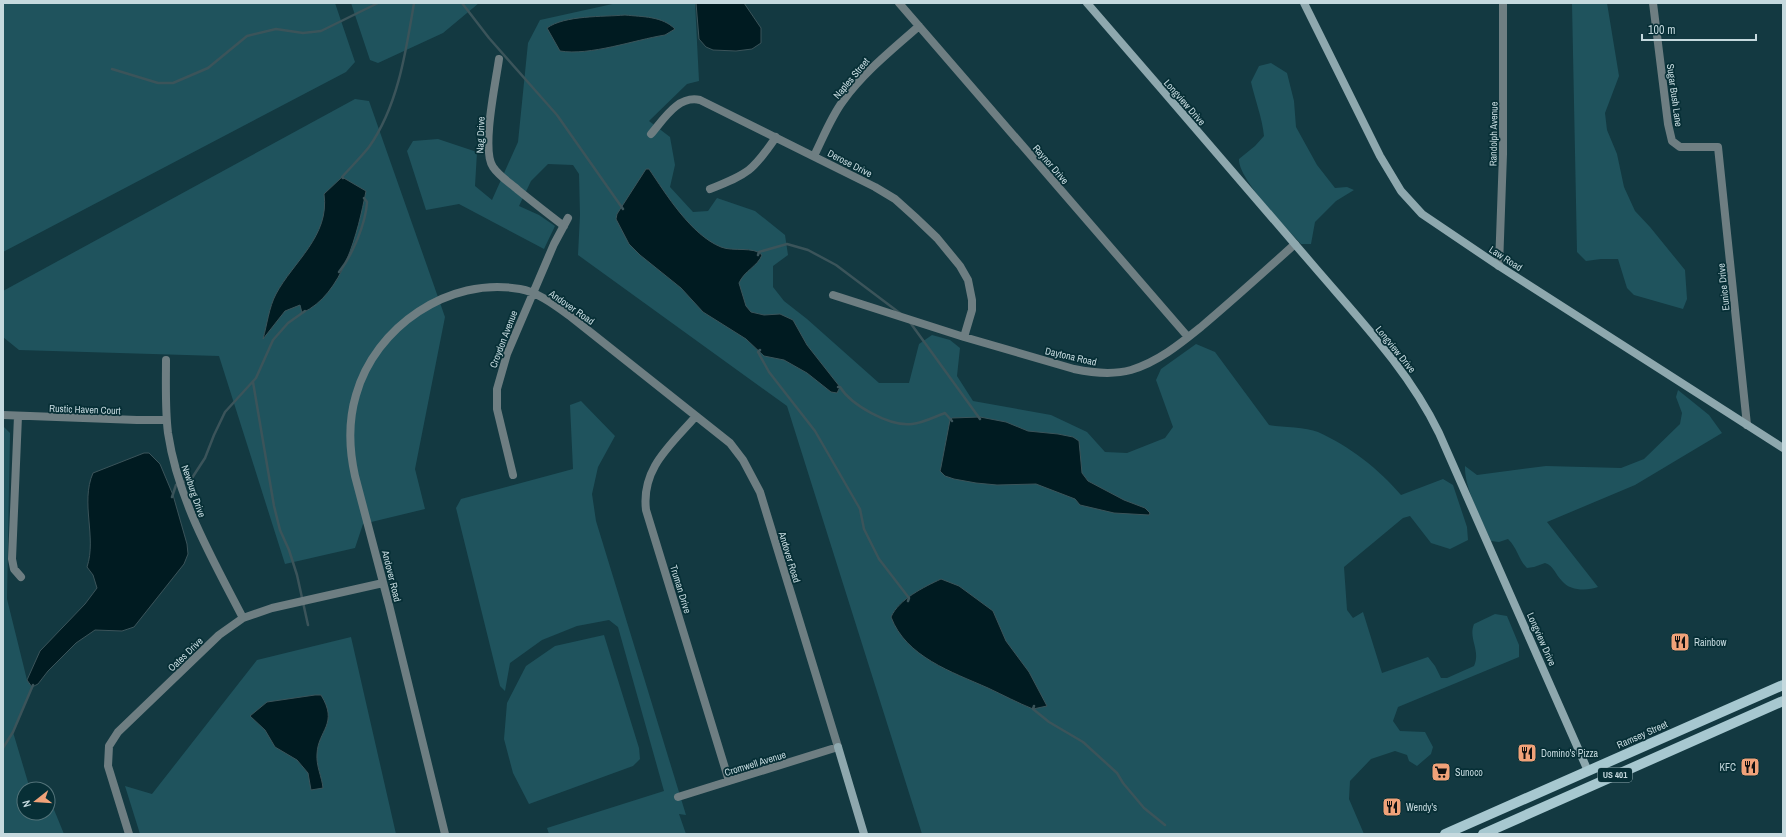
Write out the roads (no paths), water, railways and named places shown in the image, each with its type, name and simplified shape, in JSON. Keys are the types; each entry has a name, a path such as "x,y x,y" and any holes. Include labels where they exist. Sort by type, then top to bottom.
{"main road":[{"name":"Ramsey Street","path":"1445,834 1783,685"},
{"name":"US 401","path":"1483,834 1783,701"}],"street":[{"name":"Raynor Drive","path":"899,3 1188,337"},
{"name":"Longview Drive","path":"1087,3 1295,244 1394,362 1426,407 1588,771"},
{"name":"Law Road","path":"1304,3 1380,156 1401,191 1422,214 1499,266 1783,448"},
{"name":"Randolph Avenue","path":"1499,266 1503,154 1503,3"},
{"name":"Sugar Bush Lane","path":"1653,3 1668,124 1672,141 1680,147 1718,147"},
{"name":"Naples Street","path":"814,156 842,102 878,61 919,26"},
{"name":"Nag Drive","path":"499,59 492,105 488,151 493,167 508,182 564,226"},
{"name":"Derose Drive","path":"651,134 680,103 695,99 814,156 895,200 937,238 960,266 968,280 972,300 970,321 964,337"},
{"path":"710,189 747,173 761,159 776,137"},
{"name":"Eunice Drive","path":"1718,147 1747,425"},
{"name":"Croydon Avenue","path":"513,476 497,409 497,389 507,354 554,244 568,218"},
{"name":"Daytona Road","path":"833,295 964,337 1074,369 1100,373 1131,370 1172,349 1188,337 1226,306 1295,244"},
{"name":"Andover Road","path":"445,834 355,476 350,445 352,409 358,389 369,365 377,352 398,328 414,315 441,299 487,286 521,289 556,306 730,443 743,460 760,492 864,834"},
{"name":"Newburg Drive","path":"166,360 166,420 177,475 183,495 194,521 243,618"},
{"name":"Rustic Haven Court","path":"3,415 166,420"},
{"path":"18,416 12,559 14,569 21,577"},
{"name":"Truman Drive","path":"696,416 654,465 648,479 645,500 646,510 729,781"},
{"name":"Oates Drive","path":"129,834 108,766 107,756 112,741 118,732 219,635 243,618 272,608 383,584"},
{"name":"Cromwell Avenue","path":"678,797 838,747"}],"waterway":[{"path":"112,69 158,83 173,83 208,68 247,36 276,29 303,33 321,31 378,3"},
{"path":"343,178 342,177 369,147 387,114 394,96 404,59 414,3"},
{"path":"462,3 489,38 557,115 623,209"},
{"path":"339,272 358,239 366,210 367,202 364,198"},
{"path":"758,255 759,252 787,244 808,250 836,265 901,314"},
{"path":"172,497 176,485 192,478 205,458 225,412 256,378 273,340 288,323 305,311"},
{"path":"909,321 980,419"},
{"path":"760,350 758,352 769,372 815,431 860,509 864,529 879,559 909,598 908,601"},
{"path":"253,382 274,506 280,530 289,550 297,575 308,625"},
{"path":"838,387 840,387 845,394 862,407 893,422 912,424 945,413 952,421"},
{"path":"3,748 13,732 33,685"},
{"path":"1034,706 1033,709 1049,722 1083,742 1117,773 1123,783 1144,808 1165,825"}],"place":[{"name":"Rainbow","path":"1680,642"},
{"name":"Domino's Pizza","path":"1527,753"},
{"name":"KFC","path":"1750,767"},
{"name":"Sunoco","path":"1441,772"},
{"name":"Wendy's","path":"1392,807"}]}
